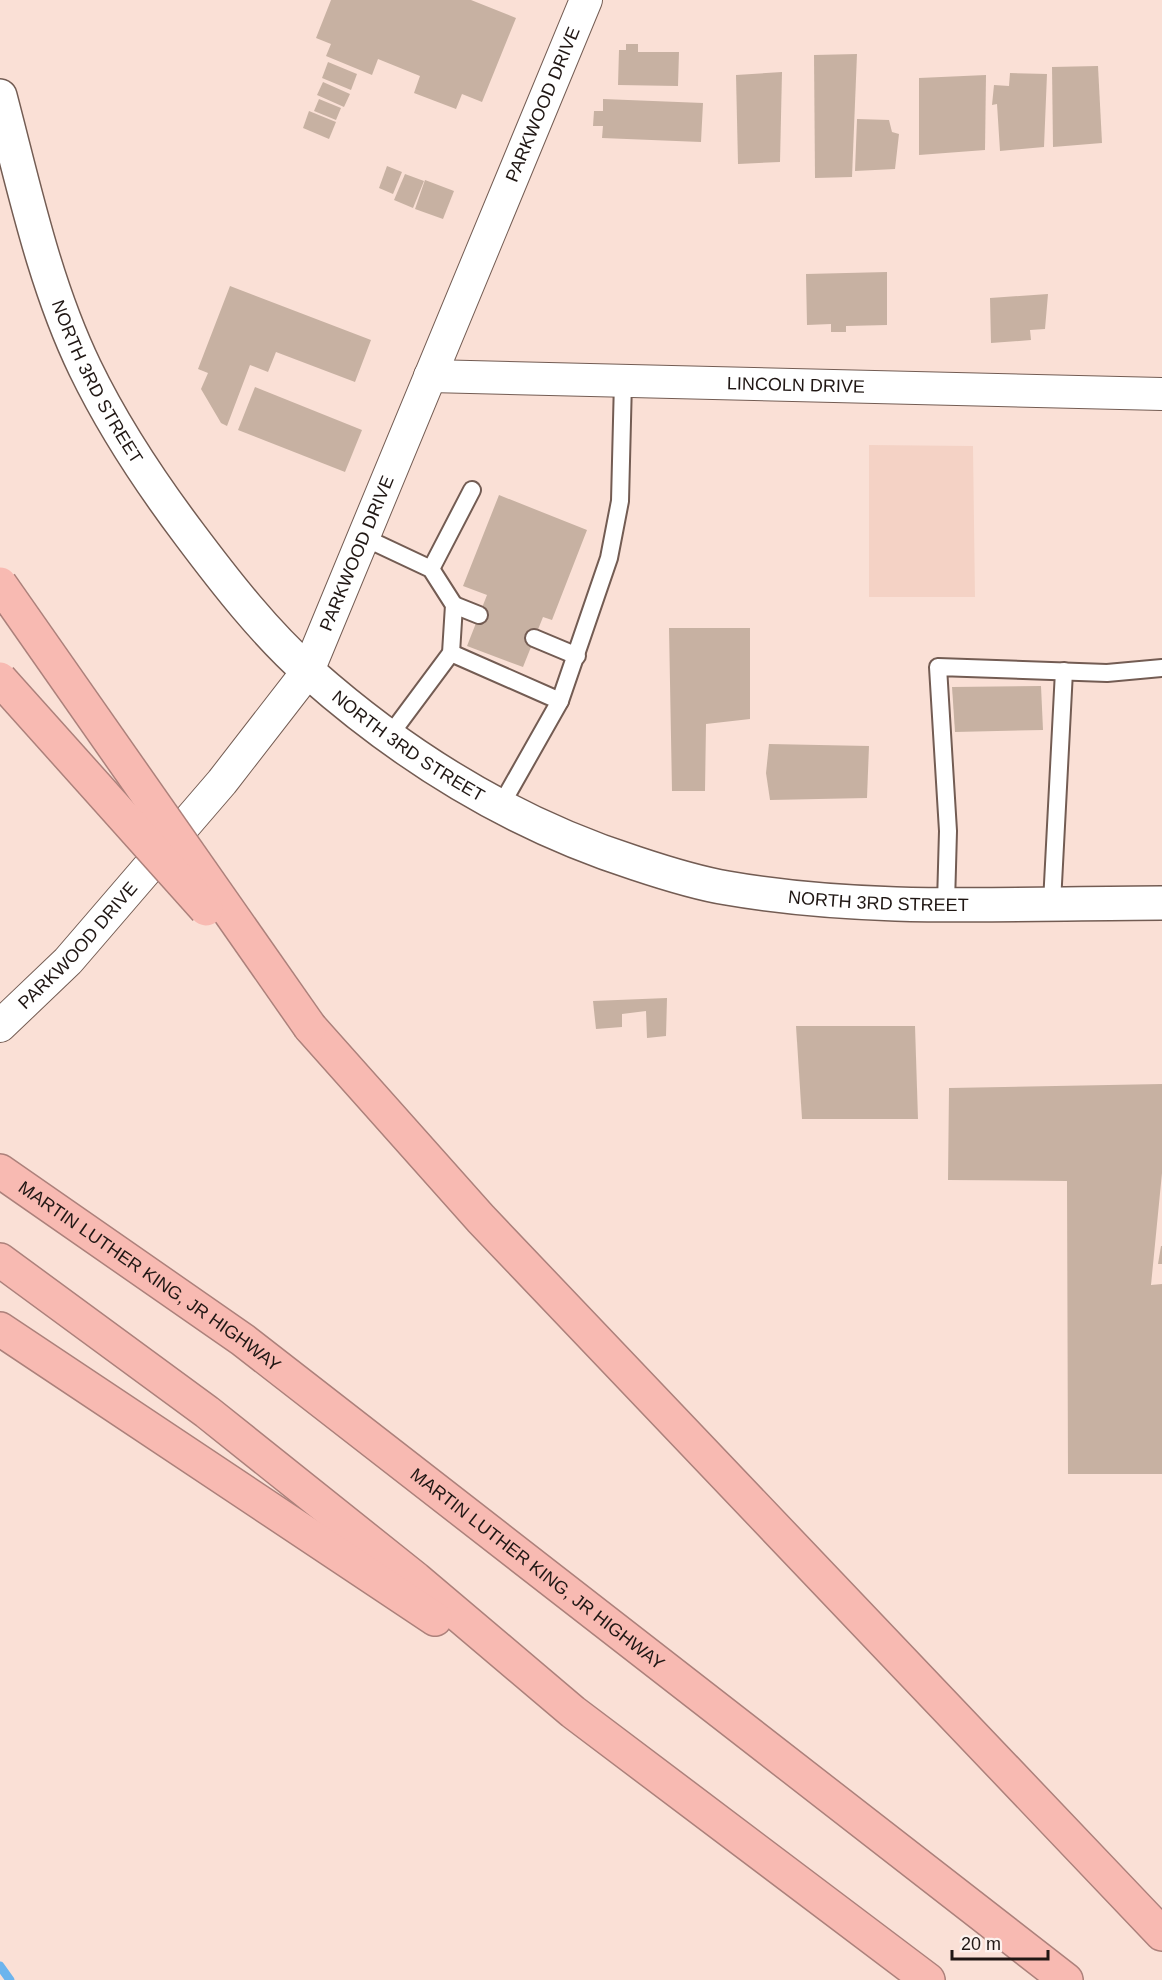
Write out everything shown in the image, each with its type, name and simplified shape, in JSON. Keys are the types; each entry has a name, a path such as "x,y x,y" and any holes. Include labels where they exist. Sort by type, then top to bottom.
{"highway":[{"path":"0,584 310,1027"},
{"path":"0,679 481,1219 1162,1934"},
{"name":"MARTIN LUTHER KING, JR HIGHWAY","path":"0,1171 243,1340 1066,1980"},
{"path":"0,1260 70,1309 216,1420 416,1580 573,1712 928,1980"},
{"path":"0,1329 573,1712"}],"main road":[{"name":"NORTH 3RD STREET","path":"0,96 53,287 83,364 124,441 210,562 256,616 308,671 428,764 531,824 592,849 723,887 800,899 856,903 1162,903"}],"street":[{"name":"PARKWOOD DRIVE","path":"0,1026 68,961 222,782 308,671 586,0"},
{"name":"LINCOLN DRIVE","path":"430,376 1162,394"}],"lane":[{"path":"500,807 560,701 609,558 620,501 623,381"},
{"path":"432,569 472,490"},
{"path":"363,537 432,569 454,605 451,653 390,735"},
{"path":"454,605 479,615"},
{"path":"534,638 577,656"},
{"path":"451,653 560,701"},
{"path":"946,903 948,831 938,667 1107,673 1162,668"},
{"path":"1052,903 1064,671"}],"shaded area":[{"path":"869,445 973,446 975,597 869,597"}],"building":[{"path":"331,0 471,0 516,18 482,102 462,94 456,109 414,93 420,76 378,59 372,75 326,56 331,44 316,38"},
{"path":"626,44 638,44 638,52 679,52 678,86 618,85 619,50 626,50"},
{"path":"857,54 852,177 815,178 814,55"},
{"path":"328,62 357,74 351,90 322,78"},
{"path":"1098,66 1102,143 1053,147 1052,67"},
{"path":"782,72 780,162 738,164 736,75"},
{"path":"1010,73 1047,74 1044,147 1000,151 997,104 992,105 994,85 1009,86"},
{"path":"986,75 985,150 919,155 919,78"},
{"path":"323,82 350,94 344,107 317,95"},
{"path":"319,99 341,108 336,120 314,111"},
{"path":"603,99 703,103 701,142 602,138 603,126 593,126 594,111 603,111"},
{"path":"309,111 336,122 329,139 303,128"},
{"path":"857,119 889,120 892,132 899,134 895,169 855,171"},
{"path":"387,166 402,172 393,194 379,188"},
{"path":"405,174 424,181 413,208 394,200"},
{"path":"425,180 454,191 443,219 415,209"},
{"path":"887,272 887,325 846,326 846,332 831,332 831,324 807,325 806,274"},
{"path":"230,286 371,340 355,382 276,352 268,372 250,365 227,426 221,423 201,389 208,373 198,369"},
{"path":"1048,294 1045,329 1030,330 1031,340 991,343 990,298"},
{"path":"255,387 362,430 345,472 238,430"},
{"path":"499,495 587,530 552,620 543,617 523,667 467,646 487,595 463,586"},
{"path":"669,628 750,628 750,719 706,724 705,791 672,791"},
{"path":"1041,686 1043,730 955,732 952,687"},
{"path":"769,744 869,746 867,798 770,800 766,773"},
{"path":"667,998 666,1036 647,1038 646,1011 622,1014 622,1027 596,1029 593,1001"},
{"path":"796,1026 915,1026 918,1119 802,1119"},
{"path":"1162,1084 1162,1173 1151,1285 1162,1284 1162,1474 1068,1474 1067,1181 948,1180 949,1088"},
{"path":"1161,1246 1162,1264 1158,1264"}],"waterway":[{"path":"0,1966 10,1980"}]}
